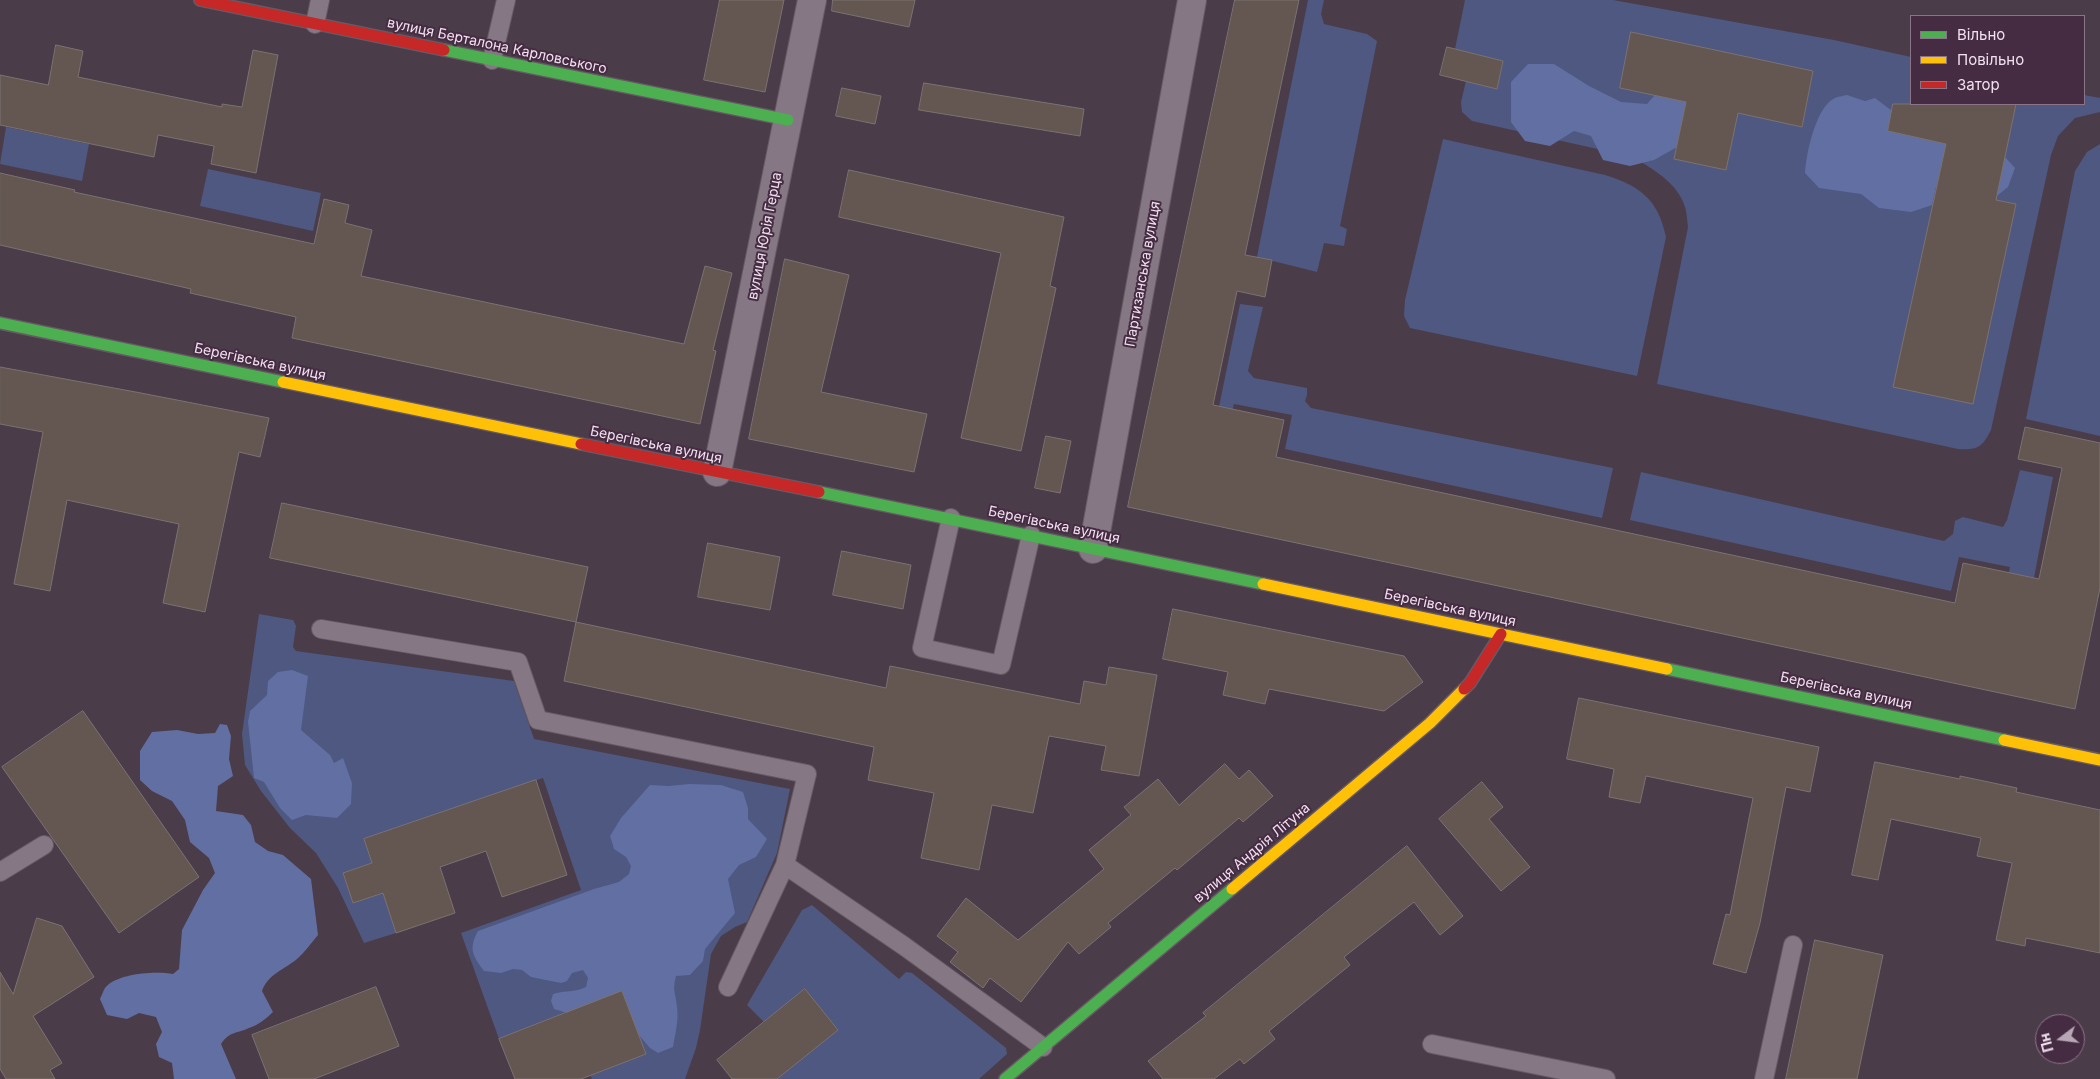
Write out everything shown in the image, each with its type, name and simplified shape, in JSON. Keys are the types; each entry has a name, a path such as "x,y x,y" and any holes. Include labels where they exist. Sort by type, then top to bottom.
{"main road":[{"name":"вулиця Берталона Карловського","path":"200,0 788,120"},
{"name":"Берегівська вулиця","path":"0,323 717,472 950,518 2100,760"},
{"name":"вулиця Андрія Літуна","path":"1005,1079 1430,723 1470,683 1501,634"}],"street":[{"name":"вулиця Юрія Герца","path":"717,472 812,0"},
{"name":"Партизанська вулиця","path":"1093,549 1192,0"}],"lane":[{"path":"315,24 320,0"},
{"path":"492,60 506,0"},
{"path":"950,518 922,648 1001,665 1031,535"},
{"path":"321,628 518,662 538,720 807,774 785,865 728,987"},
{"path":"0,872 44,845"},
{"path":"785,865 904,946 1043,1047"},
{"path":"1764,1079 1793,945"},
{"path":"1432,1044 1606,1079"}],"shaded area":[{"path":"1308,0 1324,0 1321,14 1324,24 1367,34 1377,41 1340,226 1347,229 1344,246 1324,243 1317,272 1257,257"},
{"path":"1465,0 1613,0 1834,40 1910,57 1910,105 2085,105 2085,95 2100,98 2100,112 2075,118 2058,136 2051,155 1991,430 1985,441 1978,447 1958,449 1657,384 1688,227 1686,209 1681,198 1662,176 1629,156 1472,121 1462,112 1461,102 1466,81 1497,89 1503,62 1455,49"},
{"path":"1528,64 1554,64 1589,86 1621,102 1647,104 1655,95 1686,102 1677,147 1654,160 1630,166 1603,160 1591,136 1574,131 1550,146 1525,141 1511,122 1511,82"},
{"path":"1847,95 1865,101 1875,98 1892,111 1888,131 2005,157 2015,168 2008,187 1993,199 1936,187 1932,205 1911,212 1879,208 1861,194 1819,188 1805,173 1807,154 1813,131 1822,110 1828,103 1837,97"},
{"path":"6,127 89,144 82,181 0,164"},
{"path":"1443,139 1605,175 1638,189 1646,196 1658,213 1666,237 1637,376 1410,328 1404,316 1405,300"},
{"path":"2100,144 2100,436 2026,419 2075,171 2087,152"},
{"path":"208,169 321,193 313,231 200,206"},
{"path":"1240,304 1263,307 1248,371 1254,378 1307,388 1305,401 1311,408 1613,468 1602,518 1285,449 1292,415 1234,404 1225,438 1213,436"},
{"path":"2020,470 2053,477 2028,610 2003,605 2010,567 1959,557 1951,591 1630,520 1641,472 1944,541 1953,534 1955,521 1963,517 2003,527 2007,520"},
{"path":"259,614 293,620 296,626 293,647 296,651 514,681 534,739 790,789 777,853 747,922 721,936 711,954 700,1030 685,1079 592,1079 590,1075 646,1054 622,991 499,1039 461,933 581,890 543,778 364,839 372,863 343,874 353,903 383,893 396,933 364,943 338,888 316,853 290,828 261,791 245,765 242,734"},
{"path":"292,670 308,676 301,730 330,755 334,763 343,758 352,783 351,804 337,818 306,815 292,820 280,808 264,782 254,778 248,722 250,711 267,695 268,681 278,672"},
{"path":"220,724 227,725 231,736 229,759 233,776 218,786 216,811 243,815 251,825 255,842 268,851 283,855 311,879 318,935 300,956 272,976 265,985 262,991 273,1012 256,1025 230,1035 221,1044 236,1079 174,1079 172,1063 159,1057 156,1044 162,1032 156,1017 139,1013 127,1019 107,1015 100,999 105,988 118,979 147,973 173,974 179,969 182,930 203,890 215,873 209,858 190,842 185,820 172,801 152,791 140,780 140,751 152,732 177,730 198,734 215,733"},
{"path":"650,785 721,785 743,792 748,808 748,819 767,839 756,857 739,865 728,879 735,913 705,949 703,961 690,975 676,976 674,989 678,1017 673,1047 658,1053 650,1048 638,1034 554,1009 551,1001 553,994 586,987 588,978 583,970 572,973 567,981 561,983 531,977 522,970 513,969 501,973 484,971 473,952 473,943 478,931 594,889 619,882 629,874 631,866 626,857 614,849 610,836 621,818"},
{"path":"812,905 899,979 906,972 912,973 1006,1048 1007,1054 979,1079 777,1079 838,1030 805,989 764,1022 747,1005 802,910"}],"building":[{"path":"720,0 784,0 765,92 704,80"},
{"path":"833,0 915,0 909,27 832,11"},
{"path":"1235,0 1299,0 1245,255 1272,260 1265,297 1237,291 1213,405 1284,420 1276,457 1955,603 1963,563 2039,579 2062,468 2018,459 2025,427 2100,443 2100,588 2075,709 1128,507"},
{"path":"1631,32 1813,71 1802,127 1738,113 1726,170 1674,159 1686,102 1620,88"},
{"path":"56,45 83,51 78,77 222,107 222,104 242,107 253,50 278,55 256,173 211,164 214,146 158,135 154,157 0,125 0,75 48,85"},
{"path":"1447,47 1503,61 1497,89 1440,75"},
{"path":"924,83 1084,109 1080,136 919,110"},
{"path":"842,88 881,96 875,124 836,116"},
{"path":"1893,104 2016,105 1996,200 2016,204 1973,404 1893,387 1946,144 1888,131"},
{"path":"849,170 1064,217 1050,286 1056,288 1021,451 961,438 1001,253 839,217"},
{"path":"0,173 75,190 74,192 314,244 324,199 349,205 345,223 372,230 361,276 684,344 705,266 732,273 713,350 716,351 700,424 292,338 296,317 190,293 191,289 0,245"},
{"path":"785,259 849,275 821,392 927,414 914,472 749,439"},
{"path":"0,367 269,418 260,457 239,452 205,612 163,603 179,524 67,500 50,591 14,584 43,432 0,424"},
{"path":"1046,436 1071,441 1060,493 1035,488"},
{"path":"282,503 588,567 576,622 270,558"},
{"path":"708,543 780,557 770,610 698,597"},
{"path":"842,551 911,565 903,609 833,595"},
{"path":"1173,609 1404,656 1423,682 1384,711 1269,689 1265,704 1223,695 1228,672 1163,659"},
{"path":"576,622 886,688 890,666 1080,704 1084,681 1106,685 1109,667 1157,675 1139,776 1101,770 1106,746 1049,736 1033,813 992,805 979,870 921,858 934,793 868,780 874,747 564,681"},
{"path":"1579,698 1819,747 1810,792 1786,787 1760,923 1746,973 1713,964 1726,914 1730,915 1753,798 1646,776 1640,803 1609,797 1614,769 1567,759"},
{"path":"83,711 199,877 119,933 2,767"},
{"path":"1875,762 1960,779 1960,776 2017,788 2016,792 2100,810 2100,953 2026,938 2025,946 1996,940 2012,863 1977,856 1981,838 1891,819 1878,880 1852,875"},
{"path":"1225,764 1239,779 1249,770 1273,796 1243,822 1239,818 1177,870 1175,868 1108,923 1111,927 1079,954 1068,942 1021,1002 990,978 983,988 950,962 958,952 937,936 966,898 1018,940 1104,869 1089,850 1131,815 1124,807 1158,779 1179,805"},
{"path":"536,780 567,875 502,897 486,851 440,867 455,913 396,933 383,893 353,903 343,873 372,863 364,839"},
{"path":"1482,782 1503,807 1489,819 1530,867 1501,891 1439,819"},
{"path":"1407,846 1463,916 1440,935 1414,902 1344,957 1350,965 1269,1031 1275,1039 1244,1064 1240,1059 1214,1079 1163,1079 1148,1061 1206,1016 1203,1013"},
{"path":"37,918 62,926 94,977 33,1016 62,1063 50,1070 55,1079 6,1079 0,1069 0,972 13,994"},
{"path":"1815,940 1883,955 1857,1079 1786,1079"},
{"path":"376,987 399,1046 314,1079 269,1079 252,1035"},
{"path":"805,989 838,1030 777,1079 732,1079 717,1060"},
{"path":"622,991 646,1054 581,1079 515,1079 499,1039"}],"traffic: fast":[{"path":"444,50 788,120"},
{"path":"0,323 283,382"},
{"path":"819,492 1263,584"},
{"path":"1667,669 2004,740"},
{"path":"1005,1079 1232,889"}],"traffic: slow":[{"path":"283,382 581,444"},
{"path":"1263,584 1667,669"},
{"path":"1232,889 1430,723 1464,689"},
{"path":"2004,740 2100,760"}],"traffic: jam":[{"path":"200,0 444,50"},
{"path":"581,444 819,492"},
{"path":"1464,689 1470,683 1501,634"}]}
